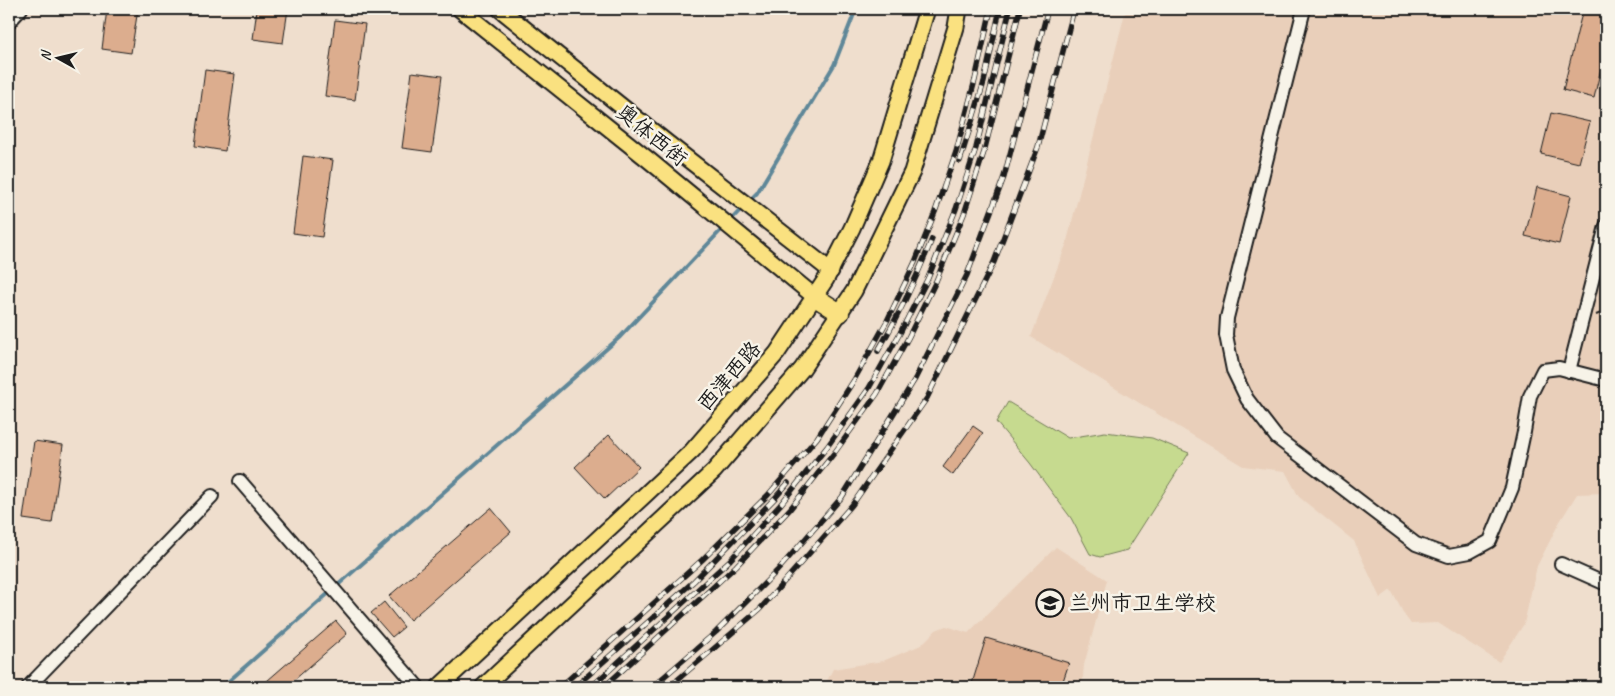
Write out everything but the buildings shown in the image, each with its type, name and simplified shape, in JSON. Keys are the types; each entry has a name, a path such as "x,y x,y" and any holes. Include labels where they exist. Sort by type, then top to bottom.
{"highway":[{"path":"815,297 840,313"}],"main road":[{"name":"奥体西街","path":"460,9 650,161 815,297"},
{"name":"奥体西街","path":"500,9 831,271"},
{"name":"西津西路","path":"439,687 692,451 777,353 831,271 852,228 881,161 927,9"},
{"path":"483,687 714,471 802,369 854,291 912,172 956,26 959,9"}],"street":[{"path":"9,22 21,9"},
{"path":"1304,9 1227,318 1226,335 1233,370 1247,399 1278,438 1416,544 1449,556 1470,552 1490,542 1512,488 1530,396 1543,370 1559,368 1606,380"},
{"path":"1569,371 1606,226"},
{"path":"240,481 418,687"},
{"path":"28,687 212,496"},
{"path":"1561,564 1606,584"}],"shaded area":[{"path":"1126,9 1606,9 1606,493 1577,494 1559,523 1537,566 1524,624 1499,662 1438,623 1411,624 1391,590 1380,598 1354,541 1299,497 1285,471 1243,466 1031,337 1066,245"},
{"name":"兰州市卫生学校","path":"1056,547 1107,580 1084,665 1082,687 824,687 833,669 883,661 921,645 936,630 946,626 968,633"}],"green space":[{"path":"1008,402 1068,438 1105,432 1152,438 1189,453 1127,550 1100,557 1090,554 1071,518 1030,463 996,422"}],"waterway":[{"path":"749,201 757,193 834,65 856,9"},
{"path":"730,221 744,206"},
{"path":"222,687 620,337 725,226"}],"railway":[{"path":"560,687 702,560 768,495 817,438 854,380 887,321 915,262 935,212 956,152 991,9"},
{"path":"960,161 984,82 1000,9"},
{"path":"591,687 730,560 780,505 827,447 869,388 928,278 956,209 976,148 1010,9"},
{"path":"604,687 736,566 790,509 877,394 908,338 936,281 964,214 984,152 1020,9"},
{"path":"652,687 716,632 777,571 842,497 915,379 967,275 1004,177 1048,9"},
{"path":"669,687 760,609 852,505 927,398 994,262 1038,147 1074,9"},
{"path":"878,351 907,296 932,239"},
{"path":"575,687 694,581 788,483"}],"place":[{"name":"兰州市卫生学校","path":"1050,603"}]}
